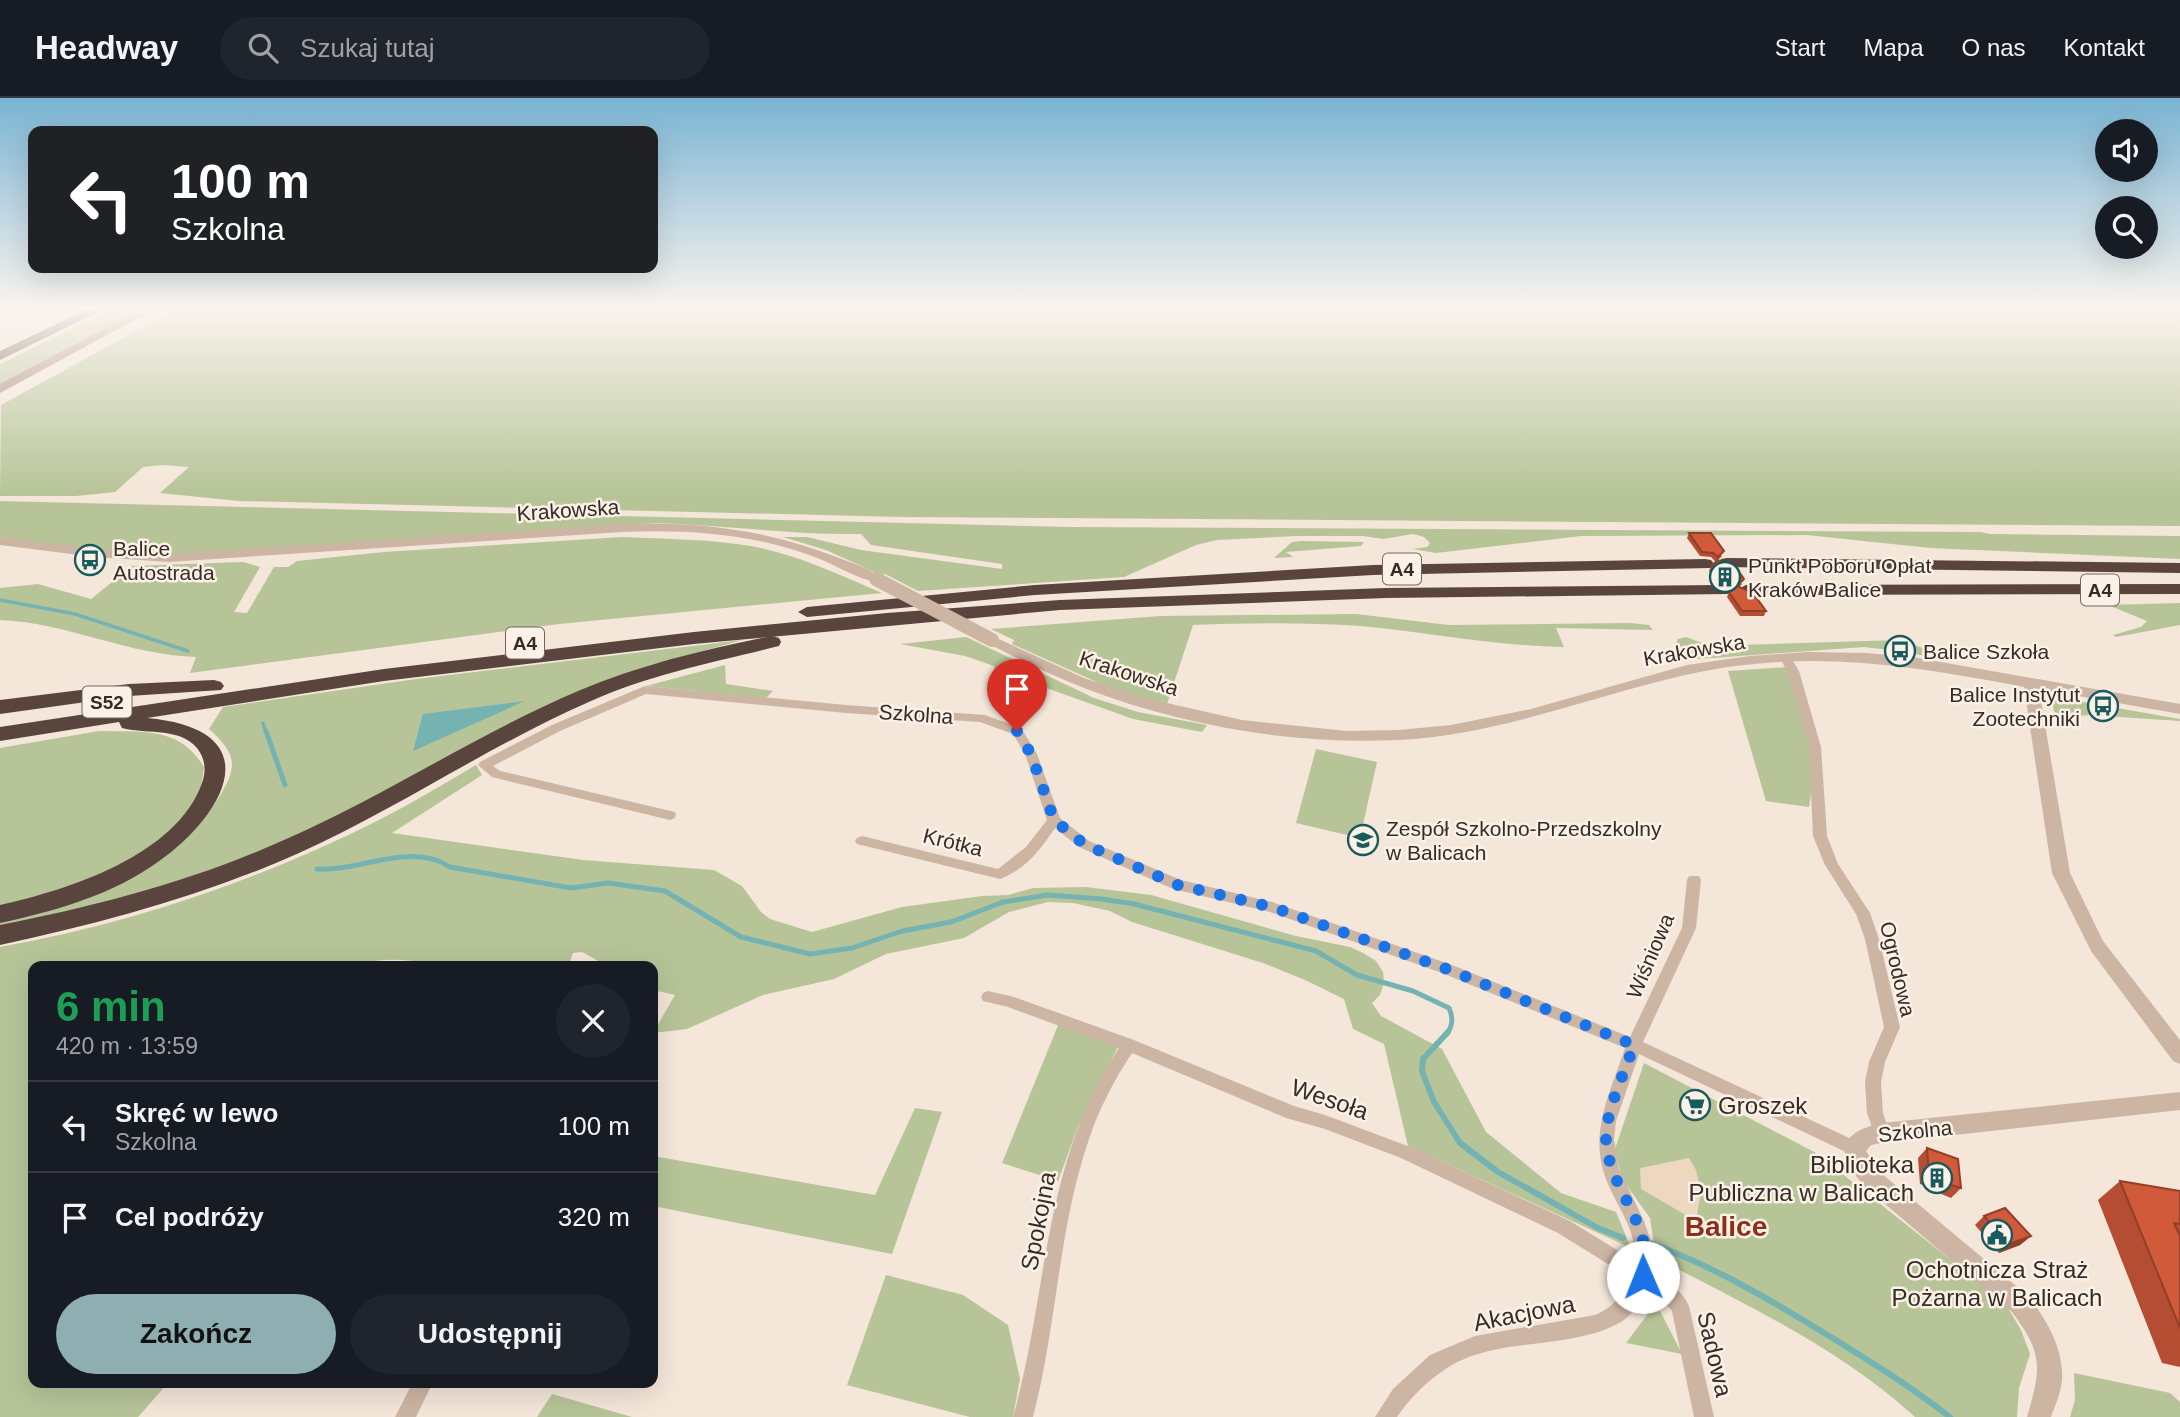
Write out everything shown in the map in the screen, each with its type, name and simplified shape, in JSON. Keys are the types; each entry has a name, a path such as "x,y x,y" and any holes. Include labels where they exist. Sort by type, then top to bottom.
{"highway":[{"name":"A4","path":"1727,563 2180,568"},
{"name":"A4","path":"0,707 128,690 214,686 527,643 1021,591 1385,570 1705,564"},
{"name":"A4","path":"1746,590 2180,589"},
{"name":"A4","path":"36,728 384,675 694,638 982,611 1386,593 1722,590"},
{"name":"A4","path":"0,935 135,903 244,866 330,829 583,697 679,663 741,648 805,637 1157,603"},
{"name":"S52","path":"0,720 214,686"},
{"path":"0,734 36,728 130,723 177,727 206,742 215,756 216,776 210,794 197,815 170,841 140,863 81,891 0,914"}],"main road":[{"path":"0,389 34,371"}],"street":[{"name":"Krakowska","path":"0,541 95,553 169,558 622,528 695,527 754,534 795,544 834,558 1069,677 1146,703 1256,726 1345,735 1403,734 1475,726 1528,715 1687,668 1786,658 1882,658 2180,709"},
{"name":"Ogrodowa","path":"1786,658 1793,671 1815,747 1819,783 1816,804 1820,836 1832,865 1863,913 1872,939 1892,1027 1873,1074 1875,1115 1882,1133"},
{"path":"2031,683 2061,873 2097,946 2180,1055"},
{"name":"Szkolna","path":"670,815 496,774 484,765 556,727 645,690 846,709 981,718 1017,731 1031,754 1054,820 1084,844 1178,885 1272,907 1447,969 1634,1045 1854,1148 1865,1136 1882,1133 2180,1101"},
{"name":"Krótka","path":"862,841 1000,874 1019,864 1030,853 1054,820"},
{"name":"Wiśniowa","path":"1634,1045 1689,928 1694,880"},
{"name":"Wesoła","path":"988,997 1009,1001 1129,1045 1292,1113 1325,1122 1407,1153 1564,1227 1643,1277"},
{"name":"Spokojna","path":"1023,1417 1033,1386 1062,1212 1080,1140 1109,1073 1129,1045"},
{"path":"1634,1045 1608,1121 1606,1139 1611,1170 1645,1250 1643,1277"},
{"path":"1854,1148 1859,1163 1873,1180 2019,1303 2036,1323 2046,1351 2050,1381 2039,1417"},
{"name":"Akacjowa","path":"1385,1417 1400,1396 1437,1362 1475,1345 1595,1324 1616,1315 1631,1299 1643,1277"},
{"name":"Sadowa","path":"1643,1277 1665,1290 1680,1306 1704,1417"},
{"path":"405,1417 421,1388"}],"green space":[{"path":"0,371 29,371 0,386"},
{"path":"64,371 2180,371 2180,526 902,517 239,501 160,493 189,467 163,465 143,467 115,492 76,496 0,496 1,405"},
{"path":"0,501 1070,527 1981,532 2180,536 2180,559 1930,548 1807,535 1581,536 1436,553 1413,549 1427,547 1430,543 1424,537 1413,534 1383,539 1363,536 1297,536 1217,540 1196,545 1124,577 918,591 826,550 783,537 807,537 861,550 1002,569 1002,564 871,545 861,534 656,523 175,555 72,548 0,537"},
{"path":"622,537 751,546 785,554 882,593 559,624 190,673 196,657 146,651 50,627 0,620 0,588 38,584 91,599 132,566 243,562 260,567 234,612 247,613 274,567 288,567 297,561 384,552"},
{"path":"1292,542 1364,542 1361,546 1286,552 1293,557 1274,558"},
{"path":"2180,603 2180,625 2116,637 2113,635 2141,627 2147,621 2108,605"},
{"path":"1356,614 1449,625 1630,623 1649,625 1653,630 1556,628 1564,647 1339,625 1193,625 1167,704 1119,692 1012,644 1014,640 991,629 1160,616"},
{"path":"966,637 1094,698 1138,712 1207,725 1202,732 1133,719 1027,681 1020,692 999,689 994,666 965,656 900,644"},
{"path":"1686,637 1710,646 1900,640 1946,656 1947,661 1907,652 1864,647 1699,659 1686,656 1676,644 1678,639"},
{"path":"743,640 648,666 288,842 127,900 0,928 0,922 122,879 175,846 198,824 219,797 232,768 232,760 225,746 209,729 223,707 416,679"},
{"path":"725,665 726,684 773,691 766,698 646,686"},
{"path":"1789,667 1813,757 1809,807 1766,801 1728,671"},
{"path":"2054,697 2180,721 2089,715 2056,718 2051,700"},
{"path":"99,731 159,734 183,744 204,767 200,796 186,818 157,843 110,873 0,908 0,748"},
{"path":"1316,749 1377,762 1360,838 1296,823"},
{"path":"476,765 482,775 392,833 583,860 714,870 742,886 761,912 770,919 812,932 902,907 1008,895 1033,888 1086,887 1151,895 1296,936 1350,947 1376,961 1383,972 1384,983 1380,995 1372,1003 1381,1016 1442,1049 1486,1132 1561,1193 1616,1212 1631,1248 1408,1146 1384,1044 1353,1029 1344,999 1263,963 1132,922 1110,911 1073,903 1048,902 1009,912 964,938 886,954 834,979 763,995 687,1029 658,1032 658,1024 675,995 658,991 658,961 598,961 582,952 573,953 570,961 28,961 28,1388 164,1388 138,1417 0,1417 0,947 97,926 194,897 334,842 416,800"},
{"path":"1059,1023 1118,1047 1078,1127 1058,1181 1002,1163"},
{"path":"1644,1063 1816,1153 1980,1283 1999,1293 2021,1330 2030,1354 2019,1388 2017,1417 1915,1417 1856,1370 1824,1349 1656,1258 1650,1218 1622,1179 1615,1149"},
{"path":"915,1108 942,1112 892,1254 658,1207 658,1157 875,1195"},
{"path":"886,1275 963,1295 1008,1325 1020,1379 1013,1417 970,1417 847,1385"},
{"path":"1656,1303 1682,1354 1626,1343"},
{"path":"2074,1373 2170,1393 2180,1402 2180,1417 2070,1417 2075,1400"},
{"path":"552,1394 632,1417 537,1417"}],"shaded area":[{"path":"1689,1158 1696,1170 1701,1191 1696,1221 1641,1189 1640,1168"}],"water":[{"path":"525,701 413,751 423,714"}],"building":[{"path":"1689,533 1711,533 1724,551 1718,557 1713,553 1702,552"},
{"path":"1718,560 1723,565 1734,565 1744,579 1737,586 1753,593 1766,611 1742,611 1729,592 1736,585 1725,578 1719,578 1711,566"},
{"path":"1927,1148 1958,1159 1961,1188 1929,1175"},
{"path":"2120,1181 2180,1191 2180,1224 2174,1223 2180,1236 2180,1328"},
{"path":"2005,1208 2031,1236 2009,1244 1984,1216"}],"waterway":[{"path":"0,600 75,614 188,651"},
{"path":"263,723 266,733"},
{"path":"266,731 285,785"},
{"path":"317,869 419,857 450,867 571,888 608,883 665,891 741,937 810,954 852,948 902,931 951,922 1003,902 1048,895 1101,899 1134,904 1316,951 1357,975 1413,991 1449,1008 1452,1022 1446,1034"},
{"path":"1448,1032 1423,1059 1422,1071 1434,1102 1460,1143 1498,1172 1598,1228 1623,1238"},
{"path":"1650,1243 1718,1273 1783,1308 1889,1374 1950,1417"}],"place":[{"name":"Balice Autostrada","path":"90,560"},
{"name":"Punkt Poboru Opłat Kraków Balice","path":"1725,577"},
{"name":"Balice Szkoła","path":"1900,651"},
{"name":"Balice Instytut Zootechniki","path":"2103,706"},
{"name":"Zespół Szkolno-Przedszkolny w Balicach","path":"1363,840"},
{"name":"Groszek","path":"1695,1105"},
{"name":"Biblioteka Publiczna w Balicach","path":"1937,1178"},
{"name":"Ochotnicza Straż Pożarna w Balicach","path":"1997,1235"}],"district":[{"name":"Balice","path":"1726,1226"}],"route":[{"path":"1017,731 1031,754 1054,820 1084,844 1178,885 1272,907 1322,923 1447,969 1634,1045 1608,1121 1606,1139 1611,1170 1645,1250 1643,1277"}]}
